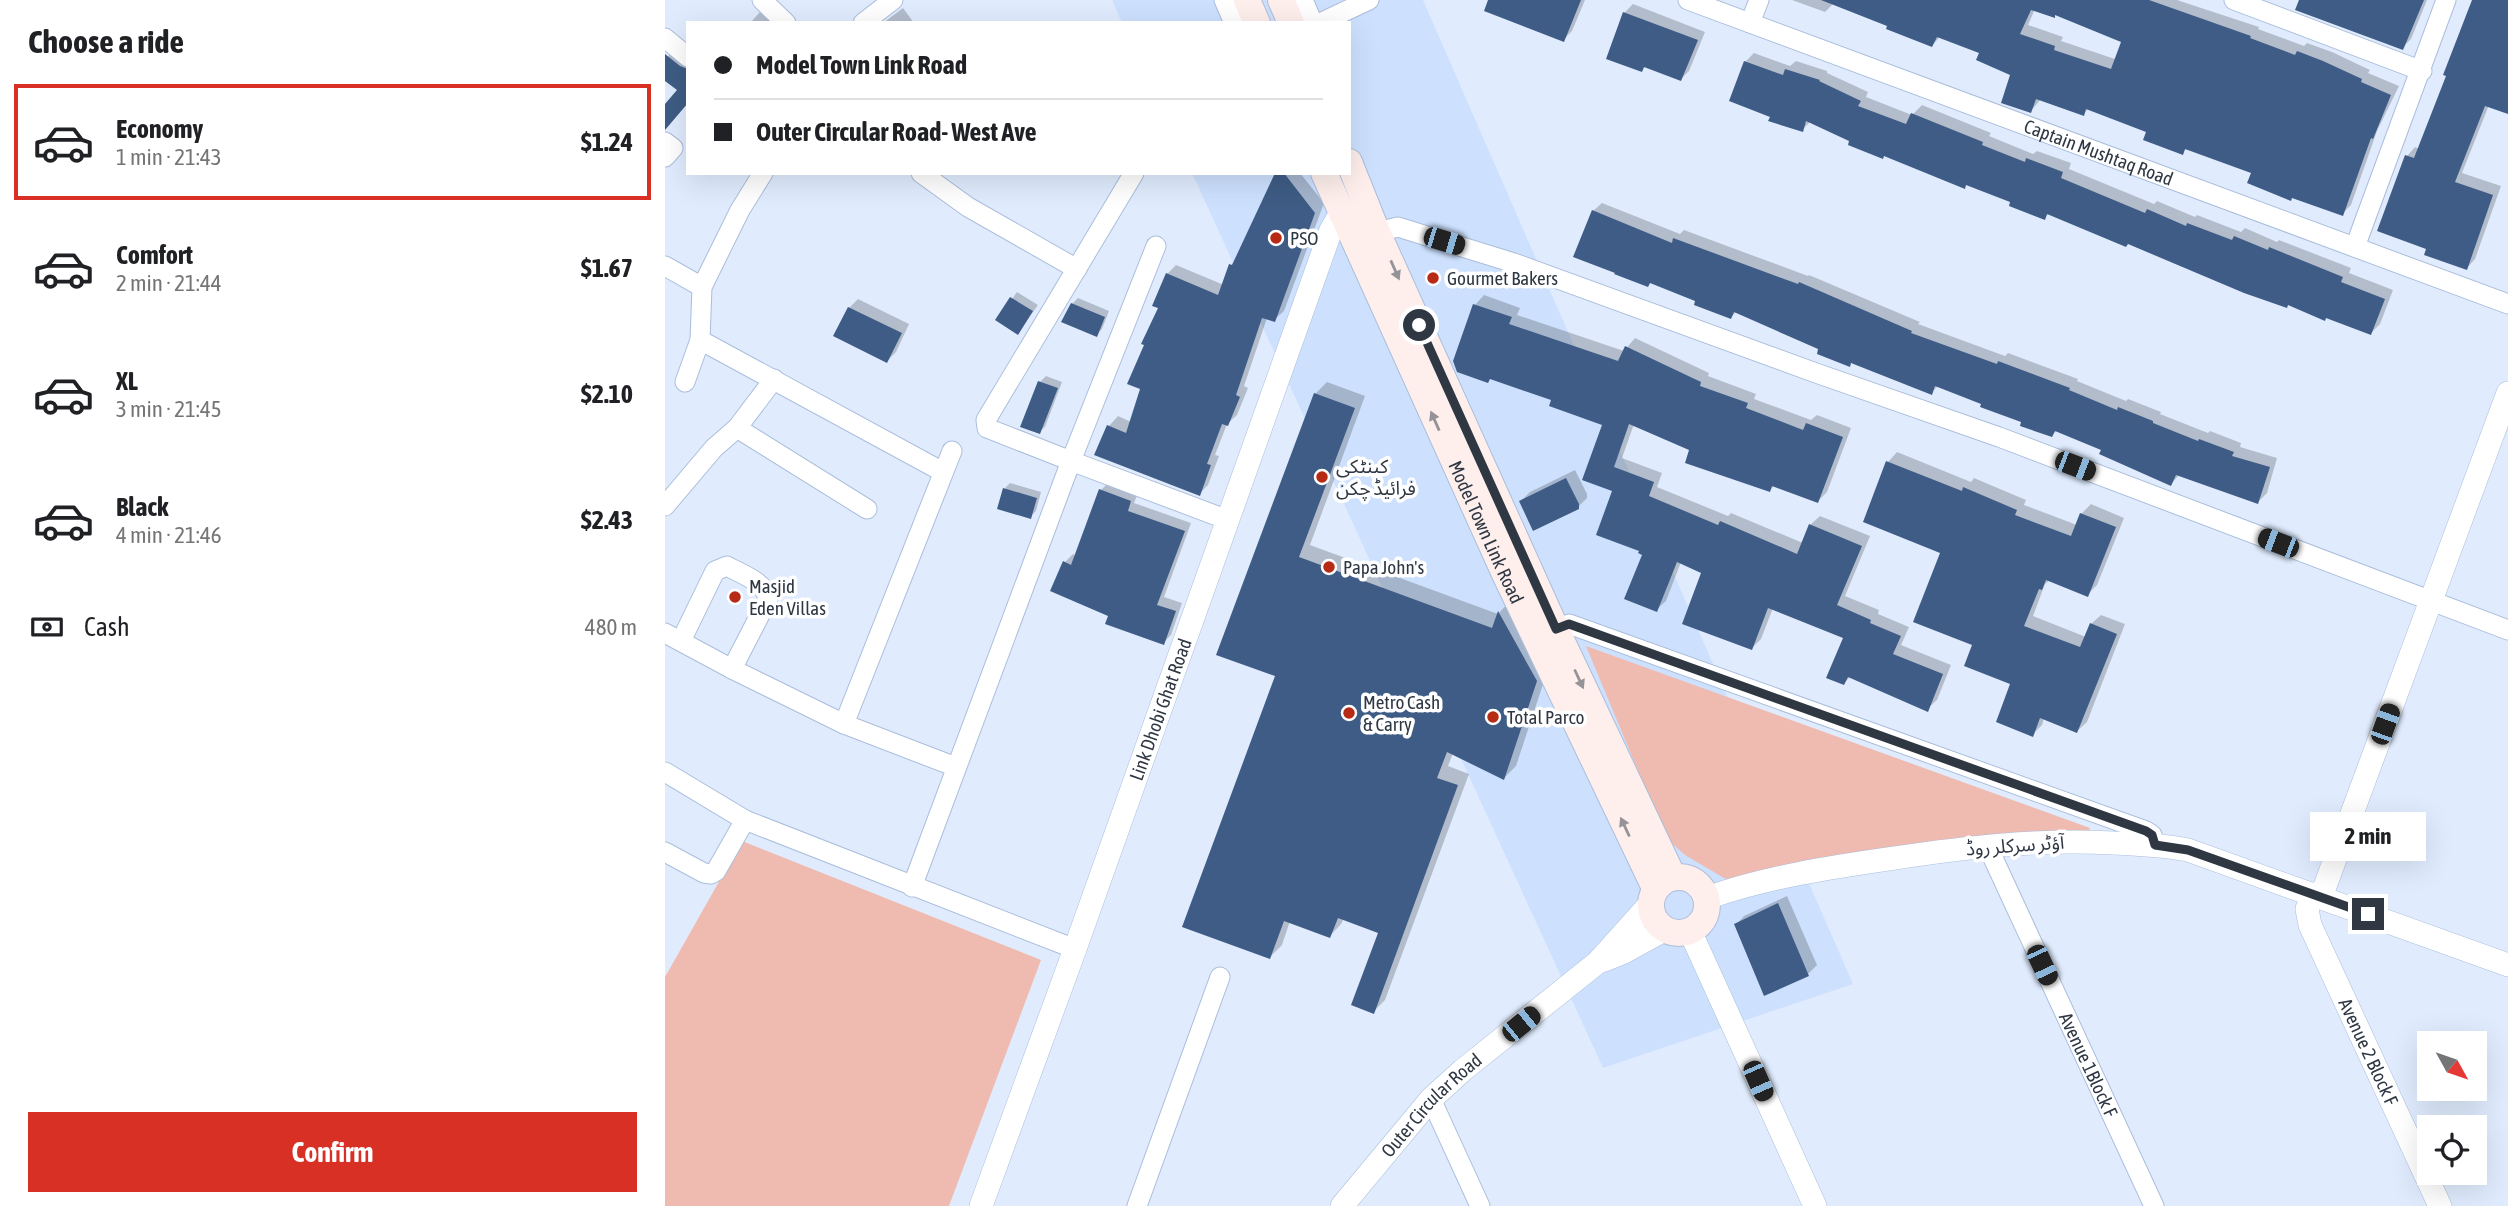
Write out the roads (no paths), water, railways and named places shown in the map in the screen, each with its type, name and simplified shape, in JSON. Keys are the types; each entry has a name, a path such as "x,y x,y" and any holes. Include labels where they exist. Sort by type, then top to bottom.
{"main road":[{"path":"1280,0 1290,21"},
{"name":"Model Town Link Road","path":"1326,175 1355,209"},
{"name":"Model Town Link Road","path":"1351,175 1355,209 1366,238 1504,572 1660,889"},
{"name":"Model Town Link Road","path":"1366,238 1556,629 1660,889"},
{"path":"1684,877 1694,881 1702,888 1707,898 1706,912 1700,923 1678,930 1654,918 1660,889 1684,877"}],"street":[{"path":"762,0 784,21"},
{"path":"866,21 893,0"},
{"path":"1224,0 1250,18"},
{"path":"1303,0 1312,21"},
{"path":"1324,21 1369,0"},
{"name":"Captain Mushtaq Road","path":"1688,0 2508,304"},
{"path":"1750,23 1759,0"},
{"path":"2234,0 2272,7 2422,71"},
{"path":"2355,247 2446,0"},
{"path":"665,38 686,55"},
{"path":"665,142 673,148 665,156"},
{"path":"685,382 699,340 702,287 740,210 762,175"},
{"path":"924,175 968,207 1077,268"},
{"path":"1133,175 986,420 987,428 1228,520"},
{"name":"Link Dhobi Ghat Road","path":"981,1206 1331,230 1338,218 1355,209"},
{"path":"1366,238 1398,227 1514,263 1999,437 2508,630"},
{"path":"912,887 1071,461 1156,246"},
{"path":"665,266 702,287"},
{"path":"699,340 943,472"},
{"path":"665,506 714,449 737,428 773,379"},
{"name":"Avenue 2 Block F","path":"2440,1206 2310,925 2307,909 2317,895 2508,393"},
{"path":"737,428 867,509"},
{"path":"844,724 951,450"},
{"path":"731,669 768,599 762,586 727,566 715,571 673,637 731,669 844,724 956,767"},
{"path":"1556,629 1569,624 2146,831 2152,835 2155,845"},
{"path":"665,772 745,820 1075,949"},
{"path":"665,852 703,873 711,874 716,871 745,820"},
{"name":"آؤٹر سرکلر روڈ","path":"1707,898 1735,888 1853,864 1987,845 2049,841 2155,845 2188,850 2508,965"},
{"name":"Avenue 1Block F","path":"1987,845 2154,1206"},
{"name":"Outer Circular Road","path":"1342,1206 1431,1099 1463,1070 1598,962 1660,889"},
{"path":"1678,930 1815,1206"},
{"name":"Outer Circular Road","path":"1598,962 1678,930"},
{"path":"1137,1206 1220,978"},
{"path":"1431,1099 1480,1206"}],"place":[{"name":"PSO","path":"1276,238"},
{"name":"Gourmet Bakers","path":"1433,278"},
{"name":"کینٹکی فرائیڈ چکن","path":"1322,477"},
{"name":"Papa John's","path":"1329,567"},
{"name":"Masjid Eden Villas","path":"735,597"},
{"name":"Metro Cash & Carry","path":"1349,713"},
{"name":"Total Parco","path":"1493,717"}]}
